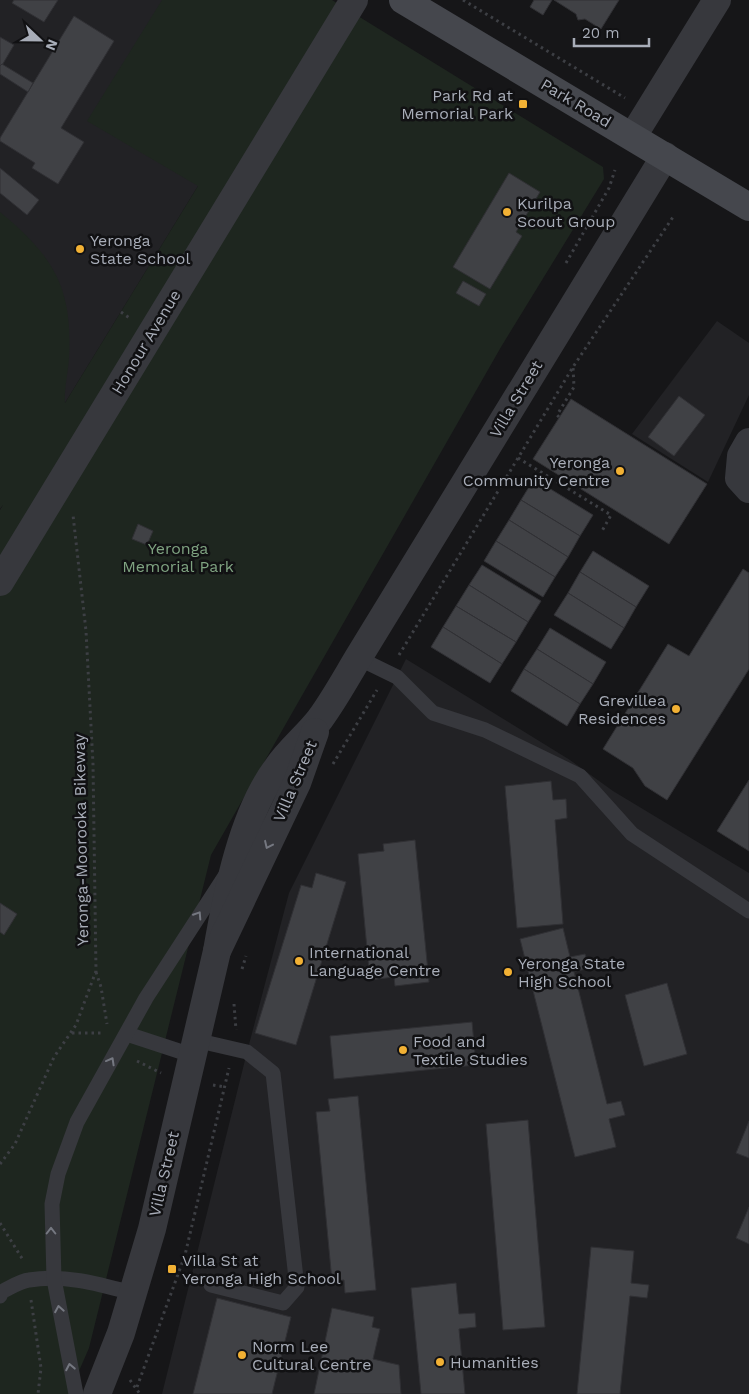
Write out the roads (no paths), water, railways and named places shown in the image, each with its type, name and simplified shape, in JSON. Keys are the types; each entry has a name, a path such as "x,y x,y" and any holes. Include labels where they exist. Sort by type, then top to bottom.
{"street":[{"name":"Honour Avenue","path":"0,582 354,0"},
{"name":"Park Road","path":"403,0 749,207"},
{"path":"633,136 717,0"},
{"name":"Villa Street","path":"97,1394 121,1333 152,1229 217,950 227,895 238,858 262,794 277,768 320,719 665,156"},
{"path":"749,442 740,456 739,478 749,489"},
{"name":"Villa Street","path":"217,950 297,783 320,719"}],"lane":[{"path":"358,658 397,677 433,713 485,730 580,776 632,834 749,911"},
{"path":"76,1394 54,1279 52,1204 58,1174 77,1122 127,1034 178,946 238,858"},
{"path":"127,1034 193,1047 247,1052 273,1073 297,1287 282,1303 211,1285"},
{"path":"0,1296 1,1292 28,1280 54,1279 78,1280 132,1293"}],"place":[{"name":"Park Rd at Memorial Park","path":"523,104"},
{"name":"Kurilpa Scout Group","path":"507,212"},
{"name":"Yeronga State School","path":"80,249"},
{"name":"Yeronga Community Centre","path":"620,471"},
{"name":"Grevillea Residences","path":"676,709"},
{"name":"International Language Centre","path":"299,961"},
{"name":"Yeronga State High School","path":"508,972"},
{"name":"Food and Textile Studies","path":"403,1050"},
{"name":"Villa St at Yeronga High School","path":"172,1269"},
{"name":"Norm Lee Cultural Centre","path":"242,1355"},
{"name":"Humanities","path":"440,1362"}],"park label":[{"name":"Yeronga Memorial Park","path":"178,557"}]}
